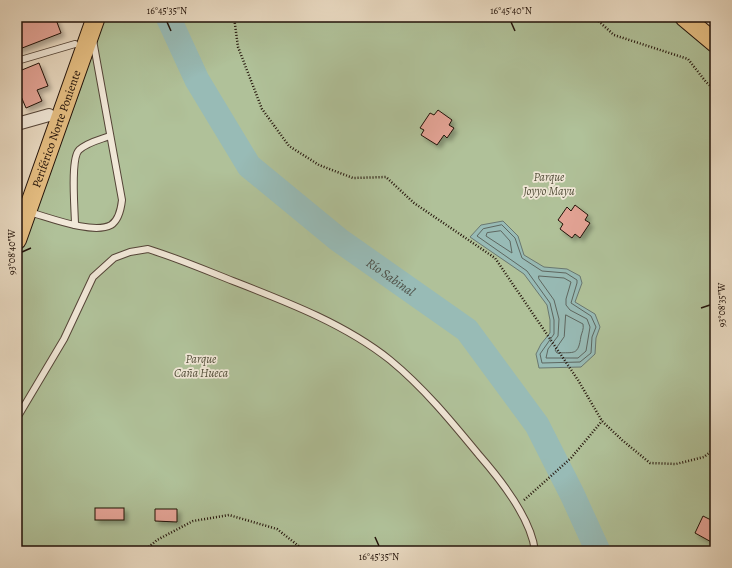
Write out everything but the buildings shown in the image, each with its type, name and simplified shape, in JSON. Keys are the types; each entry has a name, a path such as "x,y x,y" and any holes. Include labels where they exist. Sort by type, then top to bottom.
{"main road":[{"path":"684,17 715,43"},
{"name":"Periférico Norte Poniente","path":"17,240 22,208 49,115 75,44 91,21"},
{"name":"Periférico Norte Poniente","path":"22,208 91,21"}],"street":[{"path":"17,124 49,115"}],"lane":[{"path":"22,208 75,225 98,228 111,225 120,215 122,200 91,21"},
{"path":"17,61 75,44"},
{"path":"75,225 75,164 78,152 90,143 110,136"},
{"path":"17,418 64,339 93,277 114,258 130,252 148,249 280,299 328,322 389,359 417,383 487,463 518,506 535,551"}],"path":[{"path":"234,17 238,47 262,109 289,146 318,165 353,178 386,177 414,203 495,258 578,380 602,421 650,463 676,464 704,457 715,448"},
{"path":"594,17 614,35 688,59 706,82 715,90"},
{"path":"518,506 567,463 602,421"},
{"path":"144,551 157,540 193,521 229,515 277,529 305,551"}],"green space":[{"path":"103,17 679,17 715,47 715,551 17,551 17,263 81,87"}],"water":[{"path":"503,221 518,236 524,255 544,267 567,269 580,276 582,283 575,302 595,314 600,327 596,338 595,354 581,367 539,368 536,354 541,344 550,333 550,320 547,305 524,274 470,237 481,225"}],"waterway":[{"name":"Río Sabinal","path":"168,17 197,80 249,166 339,240 467,330 537,425 572,494 598,551"}],"park label":[{"name":"Parque Joyyo Mayu","path":"549,184"},
{"name":"Parque Caña Hueca","path":"201,366"}]}
